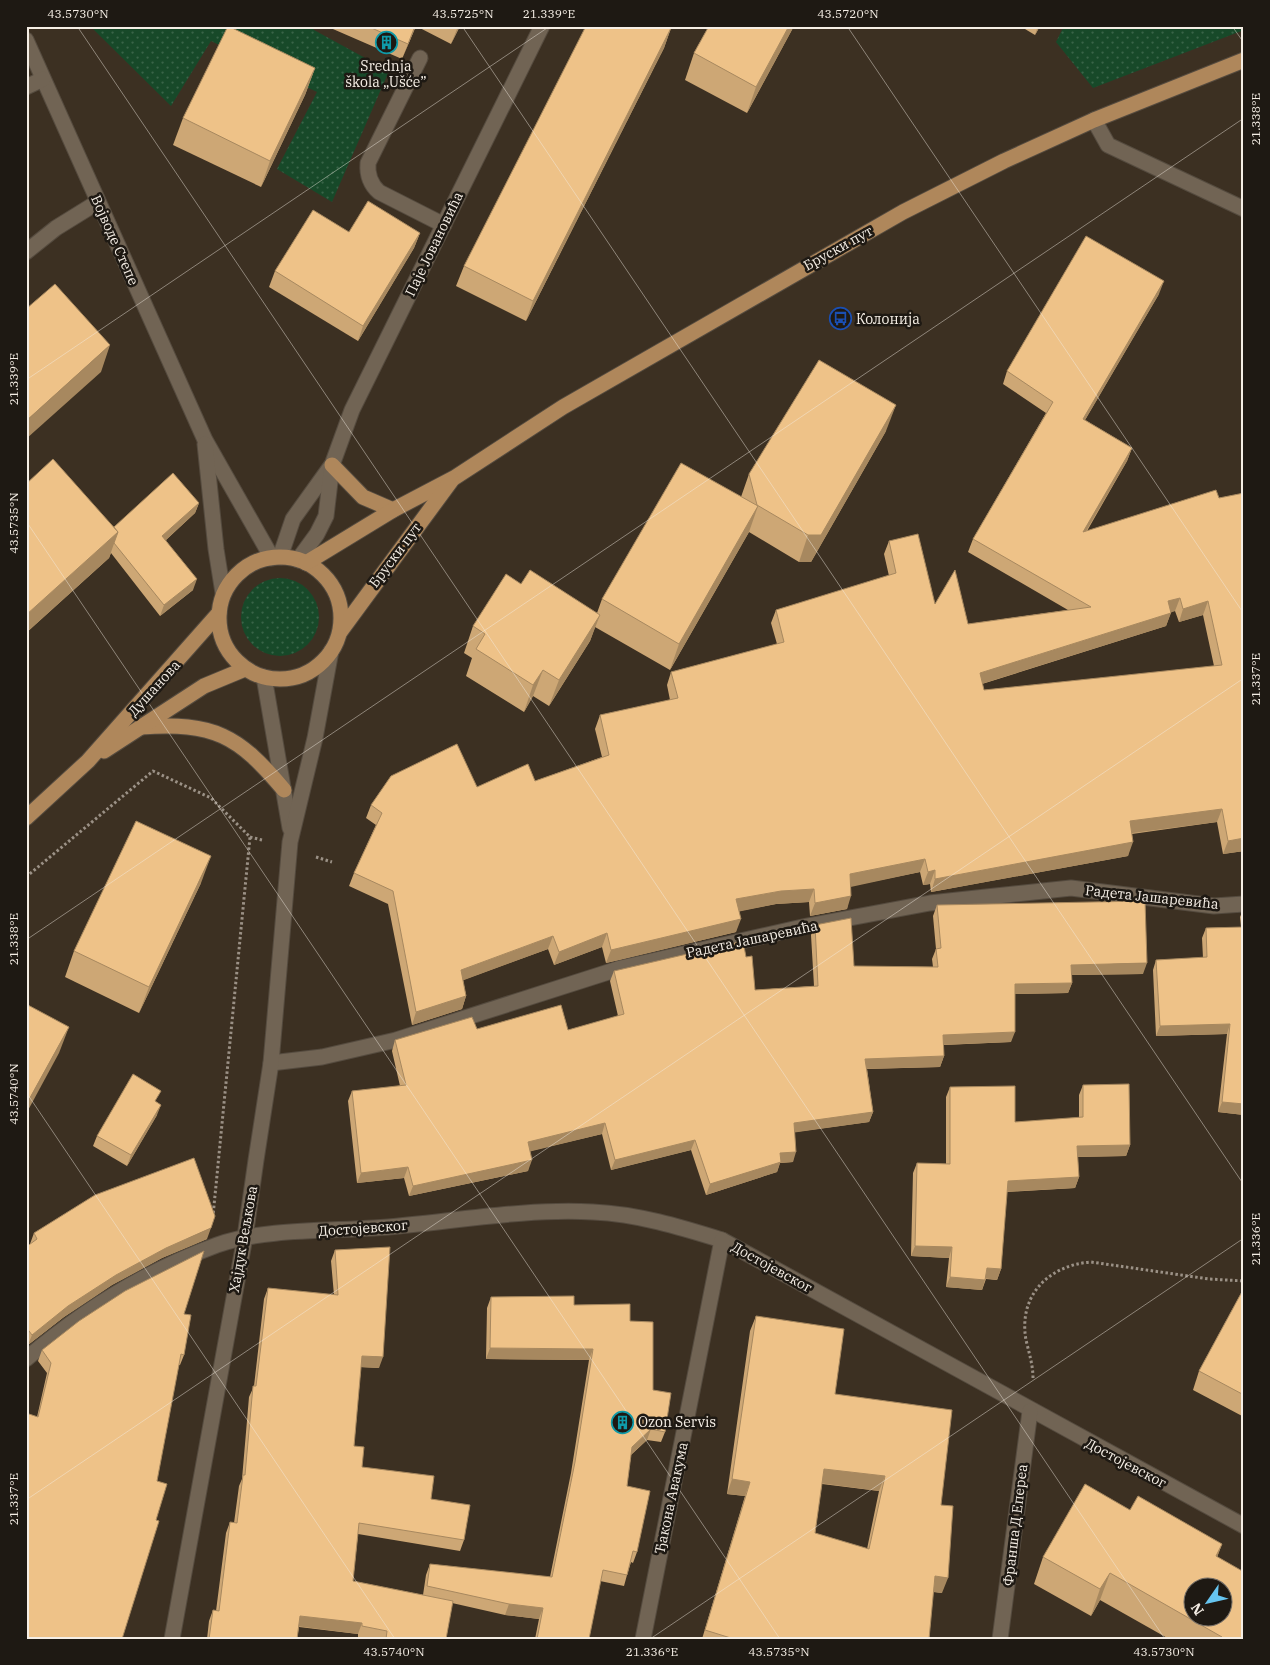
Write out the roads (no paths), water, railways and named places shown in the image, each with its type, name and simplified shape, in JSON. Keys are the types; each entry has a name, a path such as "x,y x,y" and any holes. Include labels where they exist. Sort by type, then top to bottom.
{"main road":[{"name":"Бруски пут","path":"302,561 454,478 563,407 894,217 1004,161 1094,120 1244,60"},
{"path":"332,465 363,497 393,510"},
{"name":"Бруски пут","path":"338,634 454,478"},
{"path":"276,557 302,561 323,576 335,593 341,613 338,634 331,651 321,663 309,672 294,678 264,677 245,668 233,658 225,644 220,630 218,614 224,593 236,576 252,563 276,557"},
{"name":"Душанова","path":"26,818 88,761 218,614"},
{"name":"Душанова","path":"88,761 204,686 245,668"},
{"path":"140,728 174,725 205,729 235,742 259,761 284,790"}],"street":[{"name":"Паје Јовановића","path":"332,465 352,410 542,26"},
{"name":"Војводе Степе","path":"26,40 205,440 276,557"},
{"path":"420,58 368,163 367,171 373,186 379,192 444,225"},
{"path":"26,87 44,79"},
{"path":"1094,120 1108,145 1244,209"},
{"path":"26,252 56,228 98,202"},
{"name":"Војводе Степе","path":"205,440 216,549 224,593"},
{"path":"276,557 293,519 332,465"},
{"path":"302,561 326,516 332,465"},
{"path":"291,835 315,738 331,651"},
{"path":"264,677 291,835"},
{"name":"Хајдук Вељкова","path":"172,1639 245,1237 271,1063 291,835"},
{"name":"Радета Јашаревића","path":"271,1063 322,1057 396,1040 622,968 807,926 930,903 1071,888 1214,906 1244,904"},
{"name":"Достојевског","path":"26,1359 54,1335 107,1299 173,1263 210,1248 245,1237 553,1212 594,1212 634,1216 677,1226 722,1240 1030,1411 1244,1526"},
{"name":"Ђакона Авакума","path":"642,1639 714,1288 722,1240"},
{"name":"Франша Д Епереа","path":"1000,1639 1030,1411"}],"place":[{"name":"Srednja škola „Ušće”","path":"386,43"},
{"name":"Колонија","path":"840,319"},
{"name":"Ozon Servis","path":"622,1422"}]}
